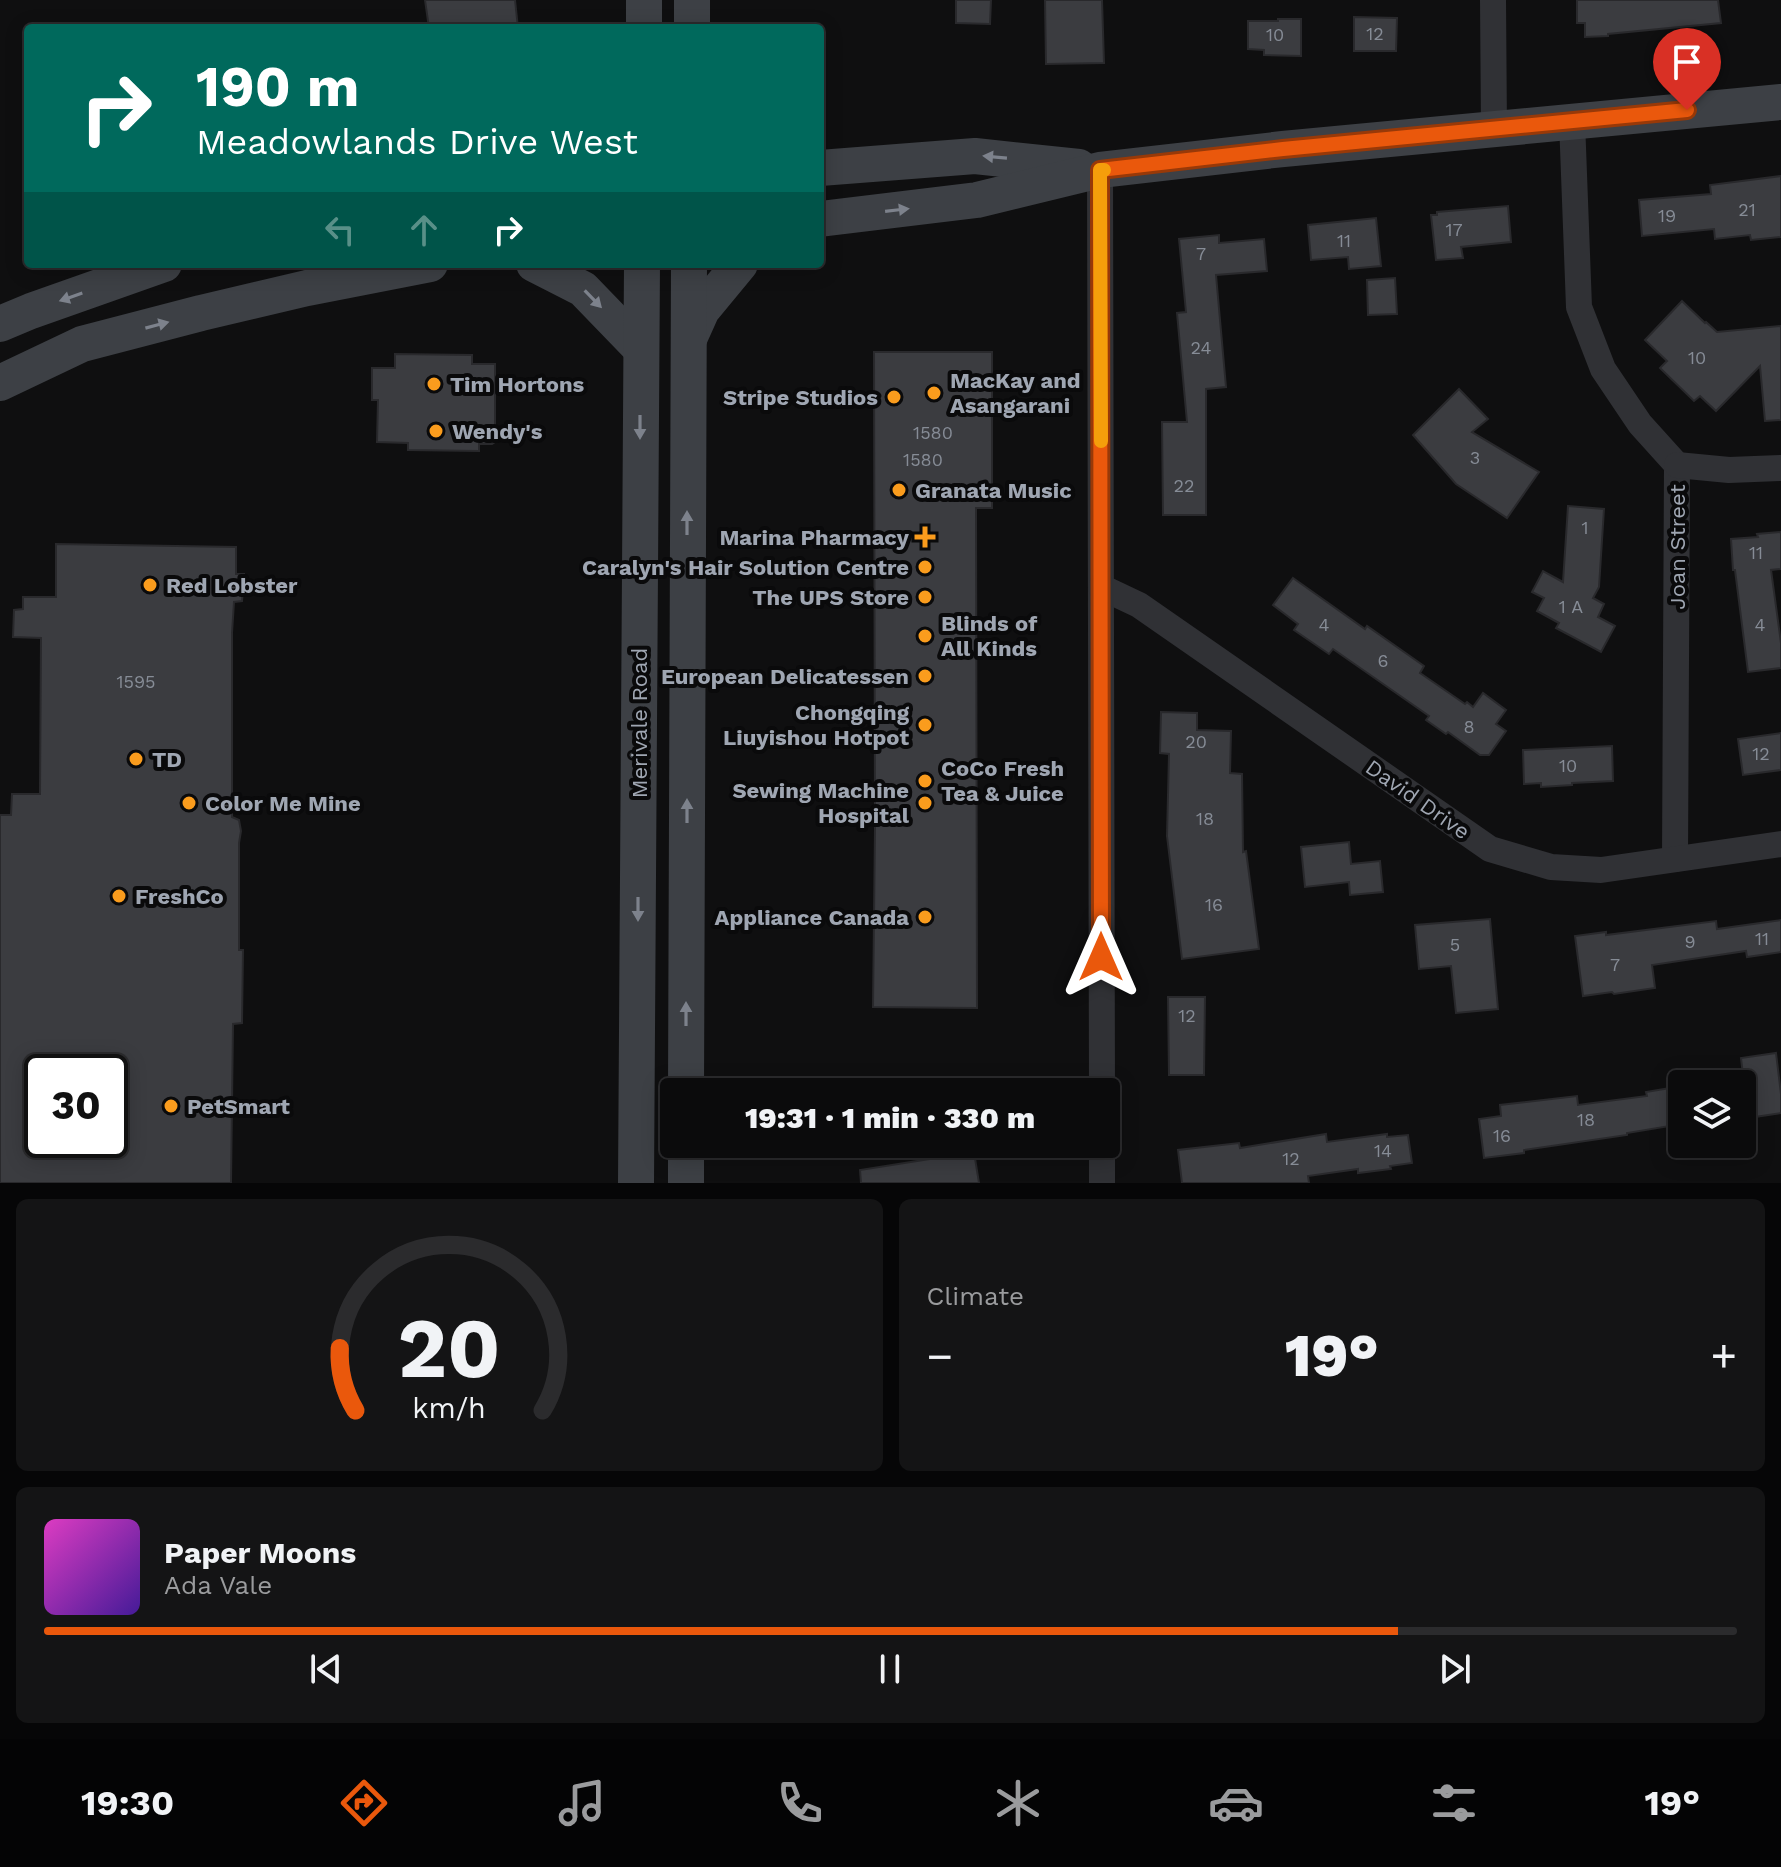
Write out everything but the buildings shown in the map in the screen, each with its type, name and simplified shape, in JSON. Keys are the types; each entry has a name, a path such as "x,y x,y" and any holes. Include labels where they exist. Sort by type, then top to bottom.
{"main road":[{"path":"644,0 644,24"},
{"path":"692,0 692,24"},
{"path":"824,219 977,200 1100,170 1283,149 1781,102"},
{"path":"824,168 975,156 1100,170"},
{"path":"0,324 153,268"},
{"path":"0,383 82,344 307,288 410,268"},
{"path":"542,268 583,289 641,349"},
{"name":"Merivale Road","path":"636,1183 642,268"},
{"path":"686,1078 689,268"},
{"path":"687,344 702,310 737,268"},
{"path":"686,1158 686,1183"}],"street":[{"path":"1493,0 1494,129"},
{"name":"Joan Street","path":"1572,121 1579,307 1603,369 1640,424 1677,465 1675,859"},
{"path":"1100,170 1102,1078"},
{"path":"1677,465 1729,470 1781,468"},
{"name":"David Drive","path":"1101,587 1139,605 1490,849 1551,867 1601,870 1781,844"},
{"path":"1102,1158 1102,1183"}],"slow traffic":[{"path":"1101,441 1100,170 1104,170"}],"place":[{"name":"Tim Hortons","path":"434,384"},
{"name":"MacKay and Asangarani","path":"934,393"},
{"name":"Stripe Studios","path":"894,397"},
{"name":"Wendy's","path":"436,431"},
{"name":"Granata Music","path":"899,490"},
{"name":"Marina Pharmacy","path":"925,537"},
{"name":"Caralyn's Hair Solution Centre","path":"925,567"},
{"name":"Red Lobster","path":"150,585"},
{"name":"The UPS Store","path":"925,597"},
{"name":"Blinds of All Kinds","path":"925,636"},
{"name":"European Delicatessen","path":"925,676"},
{"name":"Chongqing Liuyishou Hotpot","path":"925,725"},
{"name":"TD","path":"136,759"},
{"name":"CoCo Fresh Tea & Juice","path":"925,781"},
{"name":"Color Me Mine","path":"189,803"},
{"name":"Sewing Machine Hospital","path":"925,803"},
{"name":"FreshCo","path":"119,896"},
{"name":"Appliance Canada","path":"925,917"},
{"name":"PetSmart","path":"171,1106"}],"route":[{"path":"1101,957 1100,170 1687,110"}]}
